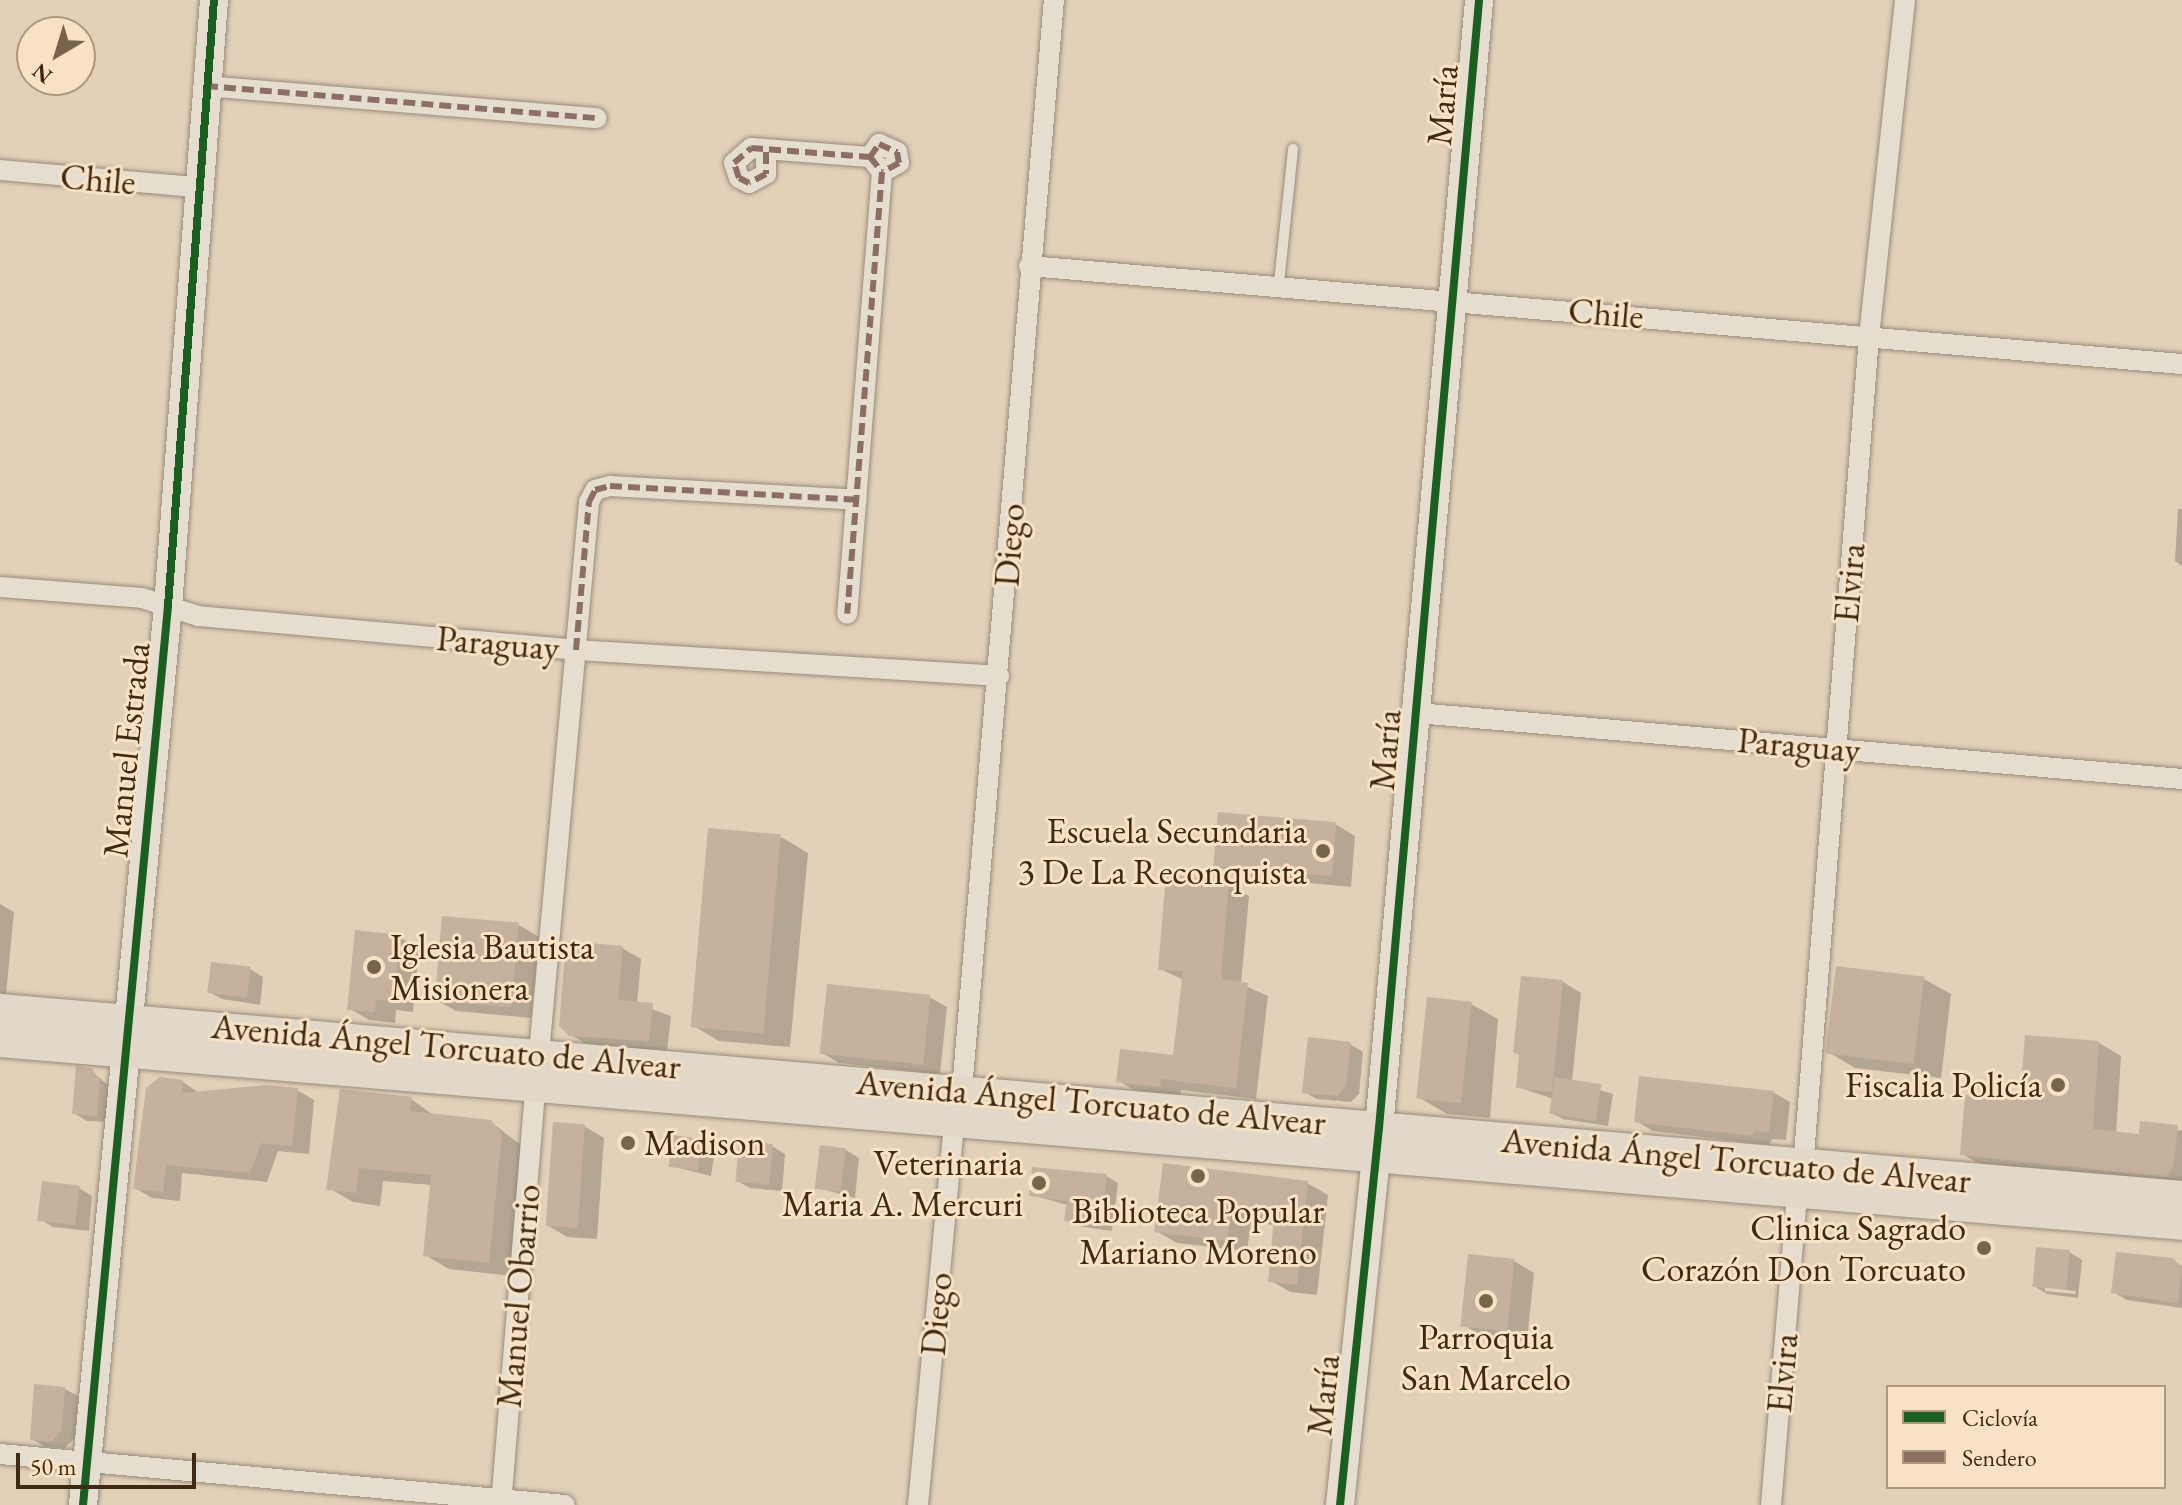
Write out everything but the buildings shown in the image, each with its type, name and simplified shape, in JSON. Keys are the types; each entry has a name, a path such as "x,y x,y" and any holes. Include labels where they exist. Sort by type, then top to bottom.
{"main road":[{"name":"Avenida Ángel Torcuato de Alvear","path":"0,1010 126,1034 535,1087 954,1124 1378,1142"},
{"name":"Avenida Ángel Torcuato de Alvear","path":"0,1041 126,1034 539,1054 962,1090 1378,1142 1800,1181 2182,1224"},
{"name":"Avenida Ángel Torcuato de Alvear","path":"1800,1181 2182,1197"}],"street":[{"name":"Manuel Estrada","path":"83,1505 168,606 196,187 214,0"},
{"name":"Diego","path":"962,1090 999,676 1029,266 1054,0"},
{"name":"María","path":"1340,1505 1378,1142 1479,0"},
{"name":"Elvira","path":"1771,1505 1869,337 1905,0"},
{"path":"206,86 597,118"},
{"path":"766,152 876,164 857,500 847,614"},
{"name":"Chile","path":"0,170 196,187"},
{"name":"Chile","path":"1029,266 1279,283 2182,364"},
{"path":"539,1054 589,502 595,490 610,486 857,500"},
{"name":"Paraguay","path":"0,587 142,598 198,616 576,650 999,676"},
{"name":"Paraguay","path":"1417,713 2182,779"},
{"name":"Manuel Obarrio","path":"501,1502 535,1087"},
{"name":"Diego","path":"918,1505 954,1124"},
{"path":"0,1454 501,1502 565,1505"}],"lane":[{"path":"1279,283 1293,149"}],"marked path":[{"path":"206,86 597,118"},
{"path":"870,157 879,144 897,152 899,163 882,172"},
{"path":"766,152 766,174 749,183 739,178 734,163 751,148 870,157 882,172 847,614"},
{"path":"576,650 589,502 595,490 610,486 857,500"}],"cycle path":[{"path":"83,1505 168,606 214,0"},
{"path":"1340,1505 1379,1128 1479,0"}],"place":[{"name":"Escuela Secundaria 3 De La Reconquista","path":"1323,851"},
{"name":"Iglesia Bautista Misionera","path":"374,967"},
{"name":"Fiscalia Policía","path":"2058,1085"},
{"name":"Madison","path":"628,1143"},
{"name":"Biblioteca Popular Mariano Moreno","path":"1198,1176"},
{"name":"Veterinaria Maria A. Mercuri","path":"1039,1183"},
{"name":"Clinica Sagrado Corazón Don Torcuato","path":"1984,1248"},
{"name":"Parroquia San Marcelo","path":"1486,1301"}]}
